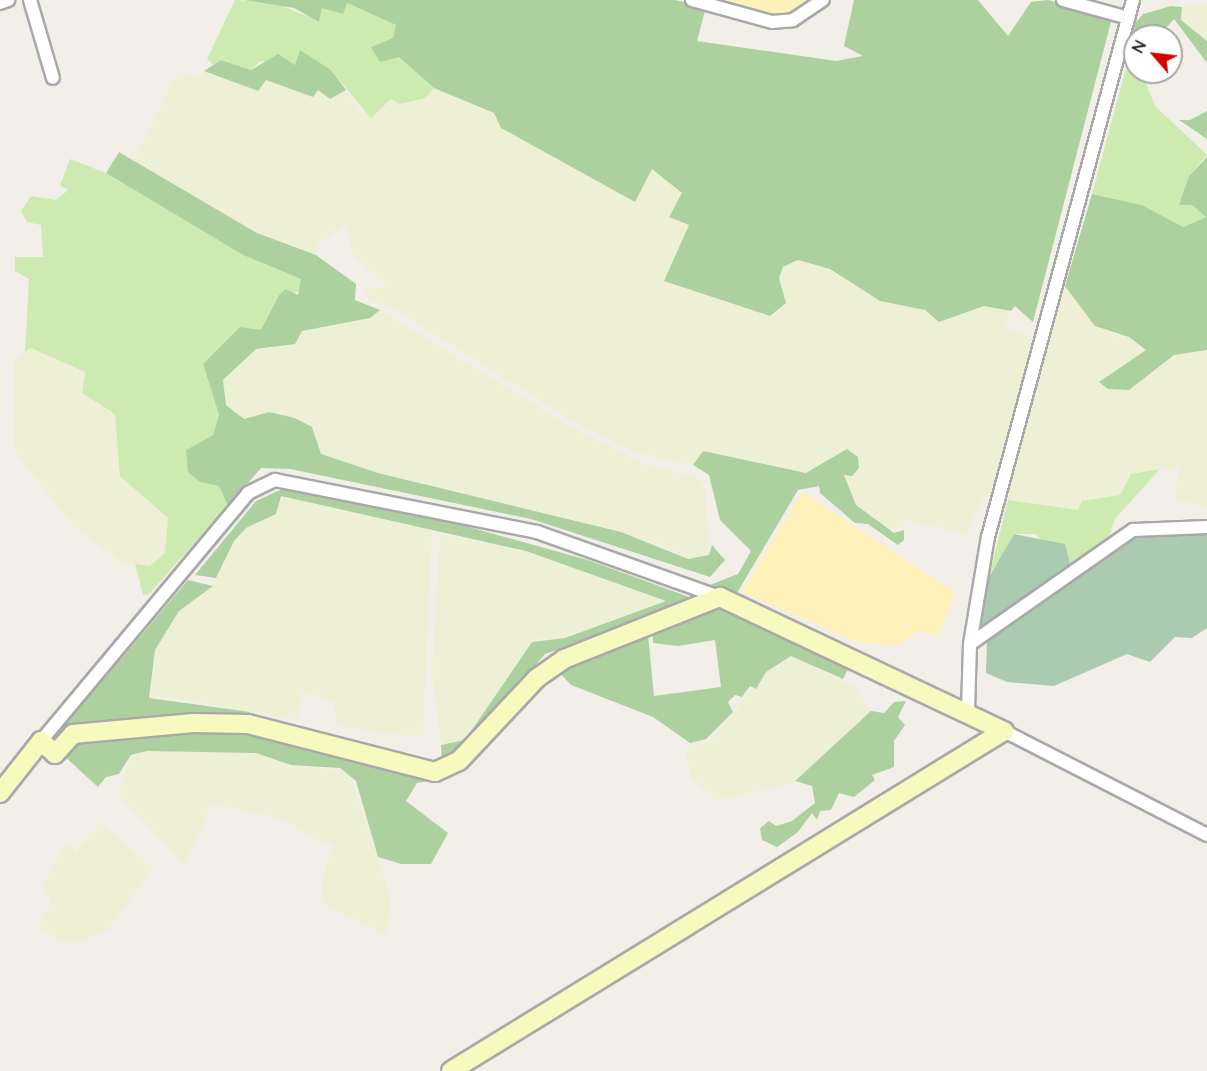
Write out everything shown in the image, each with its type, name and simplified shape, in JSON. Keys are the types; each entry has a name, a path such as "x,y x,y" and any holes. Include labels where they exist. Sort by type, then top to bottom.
{"street":[{"path":"0,3 8,0"},
{"path":"30,0 53,78"},
{"path":"692,0 772,22 793,20 823,0"},
{"path":"1063,0 1129,18"},
{"path":"968,711 970,644 988,537 1133,0"},
{"path":"0,793 248,493 275,480 537,532 720,597 968,711 1207,835"},
{"path":"970,644 1134,530 1207,526"},
{"path":"41,741 55,754 73,734 170,724 248,724 435,772 459,761 537,678 564,659 720,597"},
{"path":"451,1071 1004,731"}],"green space":[{"path":"235,0 275,3 319,21 322,8 346,3 397,25 393,39 371,47 399,56 434,88 425,98 400,104 391,99 371,118 331,70 300,51 295,65 260,61 251,70 221,60 213,65 207,59"},
{"path":"244,0 675,0 706,7 697,41 836,61 863,56 844,46 854,0 978,0 1008,36 1031,2 1048,0 1112,18 1033,322 1015,306 1011,311 984,306 939,322 925,310 880,301 830,269 798,260 783,267 779,278 786,303 770,316 664,281 689,225 669,217 682,193 652,169 635,202 501,128 494,113 434,88 399,57 380,62 371,47 393,38 396,25 347,3 343,14 322,8 319,22 294,8"},
{"path":"1207,5 1207,41 1181,20 1182,7"},
{"path":"1171,6 1182,7 1181,20 1207,41 1207,63 1183,31 1183,24 1178,24 1174,19 1170,24 1135,24 1143,14"},
{"path":"300,50 331,70 346,90 330,99 318,90 313,97 266,80 258,91 204,71 221,60 251,70 278,54 295,65"},
{"path":"204,71 258,91 266,80 312,97 317,90 330,99 346,90 361,113 391,99 400,104 437,87 494,113 635,202 652,168 682,193 689,225 664,282 770,316 786,303 779,278 783,267 798,260 830,269 880,301 925,310 939,322 984,306 1011,311 1004,327 1032,337 996,494 982,497 966,534 909,520 894,533 856,505 834,459 806,473 704,451 693,465 634,452 578,424 389,306 370,301 365,290 387,286 352,254 346,223 317,245 316,255 257,233 133,161 177,72 197,78"},
{"path":"1123,79 1123,84 1147,84 1155,106 1207,155 1189,176 1179,205 1192,205 1207,217 1182,227 1142,205 1092,194"},
{"path":"1207,111 1207,139 1179,120 1190,120"},
{"path":"119,152 257,233 316,255 356,284 355,300 380,310 370,318 302,331 295,344 256,349 223,380 226,405 244,419 269,412 295,418 312,427 321,454 378,473 621,532 688,559 709,555 712,545 725,560 710,577 531,519 290,469 261,468 228,506 219,486 200,482 188,472 186,450 213,435 219,415 203,364 240,327 261,330 279,295 286,289 298,295 301,279 243,255 106,173"},
{"path":"1207,157 1207,350 1174,355 1129,390 1108,389 1099,382 1146,350 1129,337 1095,326 1065,286 1092,194 1142,205 1183,227 1206,217 1192,205 1179,205 1189,176"},
{"path":"70,159 106,173 243,255 301,279 302,291 279,295 261,330 203,364 219,415 213,435 186,450 200,482 219,486 228,506 149,594 143,595 135,564 150,566 165,553 168,518 120,476 115,414 82,393 85,372 31,348 25,352 29,279 15,271 15,257 43,257 41,225 27,222 21,211 31,196 56,200 68,190 60,185"},
{"path":"1065,286 1112,336 1129,337 1146,350 1100,382 1108,389 1129,390 1174,355 1207,350 1207,508 1174,498 1180,468 1160,469 1120,495 1082,501 1079,510 1008,500 1010,475"},
{"path":"380,310 578,431 651,467 697,477 705,488 709,555 688,559 659,544 378,473 320,454 312,427 269,412 244,419 226,405 223,380 256,349 295,344 302,331 369,318"},
{"path":"31,347 85,372 82,393 115,414 120,476 168,519 165,553 150,566 125,564 77,530 15,452 13,362"},
{"path":"847,449 858,457 859,468 852,476 844,475 856,505 894,533 904,530 904,540 898,545 868,524 855,523 820,493 819,486 798,490 737,593 710,585 738,574 751,551 720,520 709,475 693,465 703,451 806,473"},
{"path":"1160,469 1114,520 1109,539 1071,568 1035,534 1014,534 989,577 1008,500 1078,510 1082,501 1120,495 1131,474"},
{"path":"282,489 444,520 591,561 689,597 691,605 545,654 465,749 442,761 441,745 465,740 532,642 565,638 666,601 526,551 281,496 276,514 246,528 234,541 216,578 195,575 256,501"},
{"path":"280,496 432,527 423,737 345,728 336,723 334,702 302,692 298,716 293,720 177,698 149,698 155,650 179,611 213,586 234,541 246,528 276,514"},
{"path":"1154,530 1207,531 1207,628 1192,638 1175,637 1150,662 1127,654 1054,686 1007,682 986,673 987,639 994,631 1135,536"},
{"path":"440,534 526,551 667,602 565,638 537,638 465,740 441,745 432,672"},
{"path":"1014,534 1065,544 1071,568 980,629 989,577"},
{"path":"188,580 213,586 179,611 155,650 149,698 250,712 251,719 59,742 54,738"},
{"path":"723,608 851,663 843,679 791,656 766,672 756,689 750,686 742,697 735,695 728,702 733,712 706,739 690,743 653,717 571,685 557,670 648,634 654,696 721,687 715,640 678,646 653,643 653,628"},
{"path":"791,656 854,686 871,711 791,784 716,800 692,779 685,753 690,743 709,743 766,672"},
{"path":"906,701 898,717 905,725 894,741 894,767 872,775 875,780 854,797 839,793 831,810 820,811 817,820 812,813 798,832 777,847 762,840 760,828 769,821 776,826 792,821 815,803 812,786 795,781 871,711 884,713 894,702"},
{"path":"245,728 426,774 429,781 417,783 406,801 448,833 431,864 401,864 378,857 356,781 340,768 291,765 256,753 147,751 131,755 119,774 106,777 98,787 62,754 75,739"},
{"path":"147,751 256,753 350,774 391,898 386,935 325,906 321,882 335,843 318,841 282,819 212,804 185,865 118,795 131,755"},
{"path":"100,822 153,868 108,930 78,943 61,942 38,927 51,903 43,883 64,846 73,846 75,853"}],"sand":[{"path":"725,0 808,0 794,11 769,14"},
{"path":"802,492 955,593 939,635 919,631 897,645 857,642 742,592"}]}
